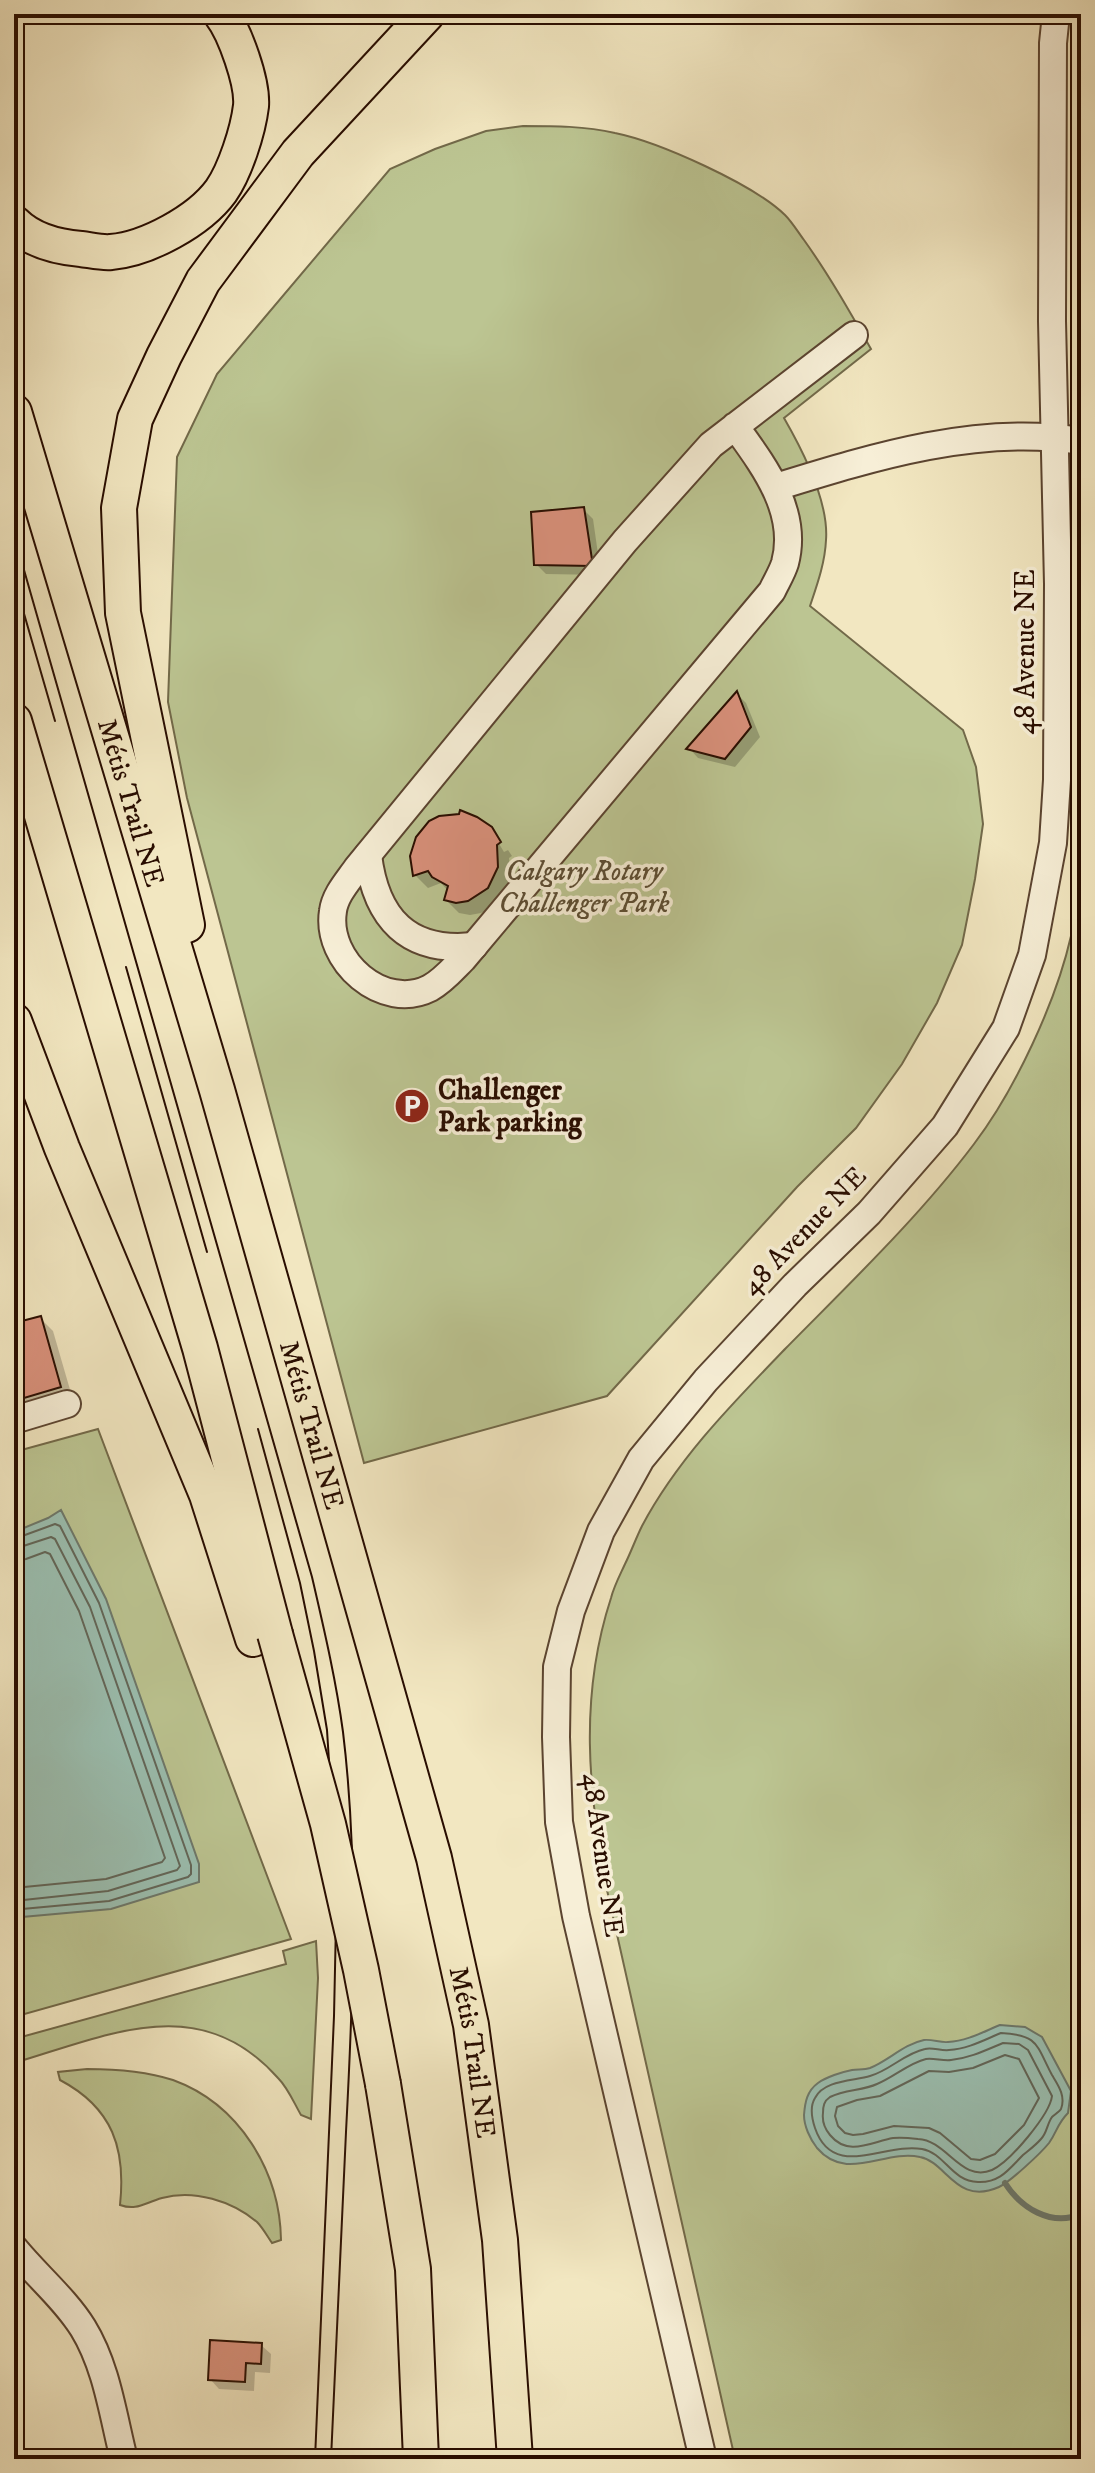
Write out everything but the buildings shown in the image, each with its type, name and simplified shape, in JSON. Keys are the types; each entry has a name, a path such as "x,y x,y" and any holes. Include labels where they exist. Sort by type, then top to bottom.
{"main road":[{"path":"14,223 24,234 66,248 111,253 155,240 196,217 221,190 240,150 251,103 242,58 221,14"},
{"path":"217,1090 175,858 123,613 119,508 135,419 203,281 298,153 427,14"},
{"name":"Métis Trail NE","path":"14,412 217,1090 434,1858 471,2025 500,2240 515,2459"},
{"path":"14,721 200,1348 264,1636"},
{"path":"14,1021 62,1148 264,1636 328,1824 383,2084 413,2269 421,2459"}],"street":[{"name":"48 Avenue NE","path":"703,2459 576,1916 559,1822 557,1667 571,1611 601,1531 641,1459 706,1380 795,1285 869,1213 945,1126 1006,1028 1032,955 1053,843 1057,780 1058,599 1052,321 1053,43 1056,14"},
{"path":"735,426 776,487 784,511 788,539 785,564 772,591 446,977 430,988 400,994 380,990 364,980 351,969 334,934 333,911 340,891 625,541 711,445 735,426 854,335"},
{"path":"776,487 914,448 976,439 1055,437 1081,441"},
{"path":"368,855 375,890 383,908 395,922 425,944 454,948 474,946"},
{"path":"14,1420 67,1404"},
{"path":"14,2248 68,2308 91,2342 124,2459"}],"green space":[{"name":"Calgary Rotary Challenger Park","path":"523,126 558,126 615,133 656,145 704,166 751,190 785,215 822,267 871,349 784,418 813,477 826,525 824,557 810,606 963,730 976,767 983,824 962,945 937,1003 902,1064 856,1128 797,1187 607,1396 364,1463 187,798 168,702 177,457 217,374 390,169 486,131"},
{"path":"1081,883 1081,2459 735,2459 600,1853 590,1744 594,1671 601,1635 614,1589 642,1526 672,1477 747,1389 907,1223 953,1171 989,1122 1019,1072 1045,1017 1071,936"},
{"path":"98,1429 291,1939 14,2017 14,1452"},
{"path":"316,1941 318,1978 311,2119 301,2115 282,2082 248,2051 217,2035 185,2027 152,2027 119,2032 14,2063 14,2039 286,1964 283,1951"},
{"path":"87,2069 130,2071 173,2080 218,2105 236,2123 264,2165 279,2214 281,2240 272,2243 259,2224 247,2215 224,2203 200,2196 162,2198 136,2207 120,2205 121,2166 112,2132 93,2103 60,2080 58,2072"}],"water":[{"path":"61,1510 106,1599 199,1864 199,1882 111,1909 22,1917 14,1921 14,1532"},
{"path":"1000,2025 1025,2027 1042,2037 1071,2091 1068,2113 1049,2143 1004,2184 984,2191 972,2191 920,2157 841,2163 829,2158 814,2144 806,2128 804,2110 809,2093 821,2081 844,2072 870,2068 917,2042 962,2040"}],"waterway":[{"path":"1005,2183 1019,2200 1038,2213 1059,2218 1081,2214"}],"tram line":[{"path":"14,535 312,1577 340,1713 351,1831 353,1932 331,2459"},
{"path":"14,579 55,721"},
{"path":"126,967 207,1252"},
{"path":"258,1429 300,1583 314,1651 327,1730 334,1840 334,2016 315,2459"}],"place":[{"name":"Challenger Park parking","path":"412,1106"}]}
